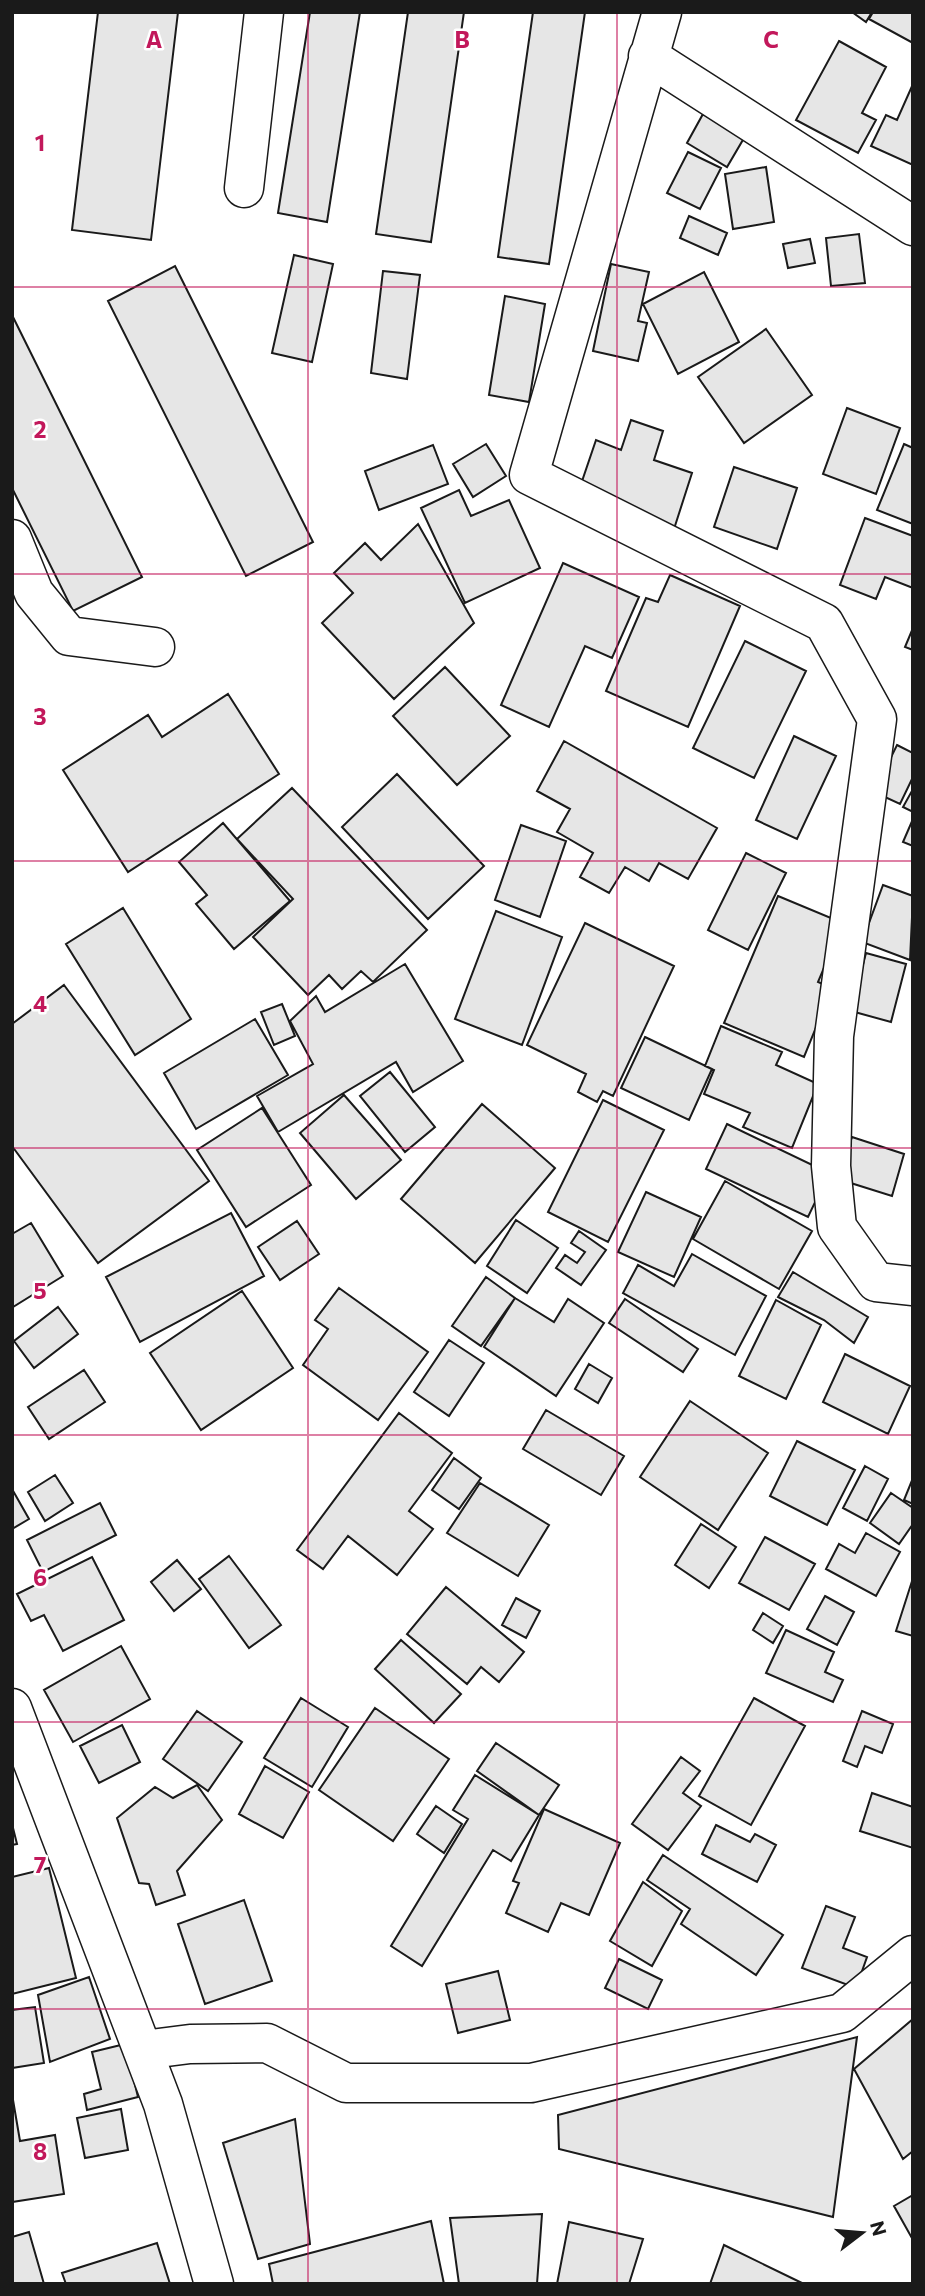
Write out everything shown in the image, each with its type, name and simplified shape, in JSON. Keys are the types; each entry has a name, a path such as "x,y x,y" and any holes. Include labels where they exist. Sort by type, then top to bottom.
{"street":[{"path":"244,188 264,12"},
{"path":"662,12 529,475 824,623 877,719 834,1036 831,1166 837,1227 876,1282 913,1286"},
{"path":"648,56 913,226"},
{"path":"12,539 34,593 69,636 155,647"},
{"path":"12,1708 163,2105 214,2284"},
{"path":"143,2050 190,2044 267,2043 346,2083 531,2083 842,2013 913,1955"}],"building":[{"path":"98,12 178,12 151,240 72,230"},
{"path":"310,12 360,12 327,222 278,213"},
{"path":"408,12 464,12 431,242 376,234"},
{"path":"533,12 585,12 549,264 498,257"},
{"path":"852,12 872,12 866,22"},
{"path":"873,12 913,12 913,43 869,19"},
{"path":"839,41 886,67 862,113 876,120 858,153 796,120"},
{"path":"913,84 913,165 871,146 886,115 897,120"},
{"path":"703,114 744,138 727,167 687,143"},
{"path":"688,152 721,168 700,209 667,193"},
{"path":"766,167 774,222 733,229 725,174"},
{"path":"689,216 727,233 718,255 680,238"},
{"path":"859,234 865,283 831,286 826,238"},
{"path":"810,239 815,263 788,268 783,244"},
{"path":"294,255 333,264 312,362 272,353"},
{"path":"611,264 649,272 638,321 647,323 638,361 593,351"},
{"path":"175,266 313,542 246,576 108,301"},
{"path":"383,271 420,275 407,379 371,373"},
{"path":"704,272 739,342 678,374 643,304"},
{"path":"505,296 545,304 529,402 489,395"},
{"path":"12,315 142,577 73,611 12,488"},
{"path":"766,329 812,395 744,443 698,377"},
{"path":"847,408 900,428 876,494 823,474"},
{"path":"631,420 663,431 654,460 692,473 674,529 577,496 596,440 621,450"},
{"path":"486,444 506,476 473,497 453,464"},
{"path":"904,444 913,448 913,524 877,510"},
{"path":"433,445 448,484 379,510 365,471"},
{"path":"734,467 797,488 777,549 714,527"},
{"path":"459,490 471,516 509,500 540,568 465,603 421,508"},
{"path":"865,518 913,536 913,588 885,577 876,599 840,585"},
{"path":"418,524 474,623 394,699 322,623 353,593 334,573 365,543 381,560"},
{"path":"563,563 639,597 612,658 585,646 549,727 501,705"},
{"path":"670,575 740,606 688,727 606,691 646,598 658,602"},
{"path":"913,628 913,650 905,647"},
{"path":"745,641 806,671 754,778 693,748"},
{"path":"445,667 510,736 457,785 393,716"},
{"path":"228,694 279,774 128,872 63,770 148,715 162,737"},
{"path":"794,736 836,756 797,839 756,820"},
{"path":"564,741 717,828 688,879 659,863 649,881 625,867 609,893 580,877 593,853 557,832 570,809 537,791"},
{"path":"897,745 913,753 913,777 900,804 874,792"},
{"path":"397,774 484,866 428,919 342,827"},
{"path":"292,788 427,930 373,982 361,971 342,989 329,975 308,995 253,937 293,899 237,839"},
{"path":"913,789 913,812 903,807"},
{"path":"913,819 913,846 903,842"},
{"path":"223,823 290,901 234,949 196,904 207,895 179,862"},
{"path":"521,825 566,841 540,917 495,900"},
{"path":"746,853 786,873 748,950 708,930"},
{"path":"883,885 913,896 910,960 862,942"},
{"path":"778,896 843,923 818,982 832,988 804,1057 724,1023"},
{"path":"123,908 191,1019 135,1055 66,944"},
{"path":"496,911 562,937 522,1045 455,1019"},
{"path":"585,923 674,966 613,1096 603,1091 597,1102 578,1092 586,1074 527,1045"},
{"path":"866,953 906,964 891,1022 851,1011"},
{"path":"405,964 463,1061 413,1092 396,1062 278,1132 257,1096 313,1064 290,1021 316,996 325,1012"},
{"path":"64,985 209,1181 98,1263 12,1146 12,1024"},
{"path":"282,1004 295,1036 274,1045 261,1012"},
{"path":"255,1019 288,1075 196,1129 164,1073"},
{"path":"721,1026 782,1052 776,1065 818,1084 792,1148 743,1127 750,1113 704,1094 714,1070 705,1066"},
{"path":"645,1037 712,1069 689,1120 621,1088"},
{"path":"390,1072 435,1127 405,1152 360,1096"},
{"path":"344,1095 401,1160 356,1199 300,1133"},
{"path":"603,1100 664,1130 608,1242 548,1212"},
{"path":"482,1104 555,1168 475,1263 401,1199"},
{"path":"262,1108 311,1185 246,1227 197,1150"},
{"path":"727,1124 829,1173 808,1217 706,1169"},
{"path":"852,1137 904,1154 892,1196 838,1179"},
{"path":"725,1181 812,1231 779,1289 693,1239"},
{"path":"646,1192 701,1217 674,1277 618,1252"},
{"path":"231,1213 264,1276 140,1342 106,1277"},
{"path":"516,1220 558,1248 527,1293 487,1266"},
{"path":"297,1221 319,1254 280,1280 258,1247"},
{"path":"31,1223 63,1276 13,1307 12,1234"},
{"path":"579,1231 606,1250 581,1285 556,1268 565,1255 577,1263 585,1252 571,1243"},
{"path":"692,1254 766,1296 735,1355 623,1293 638,1265 674,1286"},
{"path":"793,1272 868,1317 854,1343 824,1320 778,1297"},
{"path":"486,1277 515,1298 481,1346 452,1326"},
{"path":"339,1288 428,1352 378,1420 303,1365 328,1329 315,1320"},
{"path":"242,1291 293,1368 201,1430 150,1353"},
{"path":"515,1298 554,1322 568,1299 604,1323 556,1396 484,1347"},
{"path":"625,1299 698,1349 683,1372 609,1323"},
{"path":"776,1300 821,1325 786,1399 739,1376"},
{"path":"58,1307 78,1334 34,1368 14,1341"},
{"path":"449,1340 484,1363 449,1416 414,1392"},
{"path":"845,1354 910,1386 888,1434 823,1402"},
{"path":"589,1364 612,1378 598,1403 575,1389"},
{"path":"84,1370 105,1402 49,1439 28,1407"},
{"path":"690,1401 768,1453 718,1530 640,1477"},
{"path":"546,1410 624,1456 601,1495 523,1449"},
{"path":"399,1413 452,1453 409,1511 433,1529 397,1575 348,1536 323,1569 297,1550"},
{"path":"797,1441 855,1470 827,1525 770,1496"},
{"path":"454,1458 481,1478 459,1509 432,1490"},
{"path":"865,1466 888,1479 867,1521 843,1508"},
{"path":"55,1475 73,1503 45,1521 28,1492"},
{"path":"913,1478 913,1504 904,1500"},
{"path":"480,1483 549,1525 518,1576 447,1533"},
{"path":"12,1489 29,1519 12,1529"},
{"path":"891,1493 913,1508 913,1524 899,1544 870,1523"},
{"path":"100,1503 116,1535 43,1572 27,1540"},
{"path":"701,1524 736,1547 709,1588 675,1565"},
{"path":"866,1533 900,1552 876,1596 826,1569 839,1544 855,1553"},
{"path":"765,1537 815,1564 789,1610 739,1583"},
{"path":"229,1556 281,1625 249,1648 199,1579"},
{"path":"92,1557 124,1620 63,1651 44,1615 31,1621 17,1594"},
{"path":"177,1560 201,1589 174,1611 151,1582"},
{"path":"913,1578 913,1636 896,1631"},
{"path":"446,1587 524,1652 499,1682 481,1667 467,1684 407,1634"},
{"path":"825,1596 854,1612 837,1645 807,1629"},
{"path":"516,1598 540,1611 526,1638 502,1625"},
{"path":"763,1613 783,1626 773,1643 753,1630"},
{"path":"786,1630 834,1652 825,1672 843,1680 833,1702 766,1673"},
{"path":"401,1640 461,1694 434,1723 375,1669"},
{"path":"121,1646 150,1699 73,1742 44,1690"},
{"path":"301,1698 348,1727 312,1787 264,1758"},
{"path":"754,1698 805,1726 751,1825 699,1796"},
{"path":"375,1708 449,1759 393,1841 319,1790"},
{"path":"197,1711 242,1742 208,1791 163,1759"},
{"path":"862,1711 893,1724 882,1753 865,1746 857,1767 843,1761"},
{"path":"122,1725 140,1762 99,1783 80,1746"},
{"path":"496,1743 559,1785 539,1815 477,1771"},
{"path":"681,1757 700,1771 683,1793 701,1806 668,1850 632,1824"},
{"path":"265,1766 309,1792 283,1838 239,1814"},
{"path":"475,1775 539,1815 511,1861 493,1850 422,1966 391,1946 468,1819 453,1810"},
{"path":"197,1785 222,1820 177,1871 185,1895 156,1905 149,1884 139,1883 117,1818 155,1787 173,1798"},
{"path":"872,1793 913,1807 913,1848 860,1831"},
{"path":"436,1806 462,1824 444,1853 417,1834"},
{"path":"544,1809 620,1843 589,1915 561,1903 548,1932 506,1913 519,1883 513,1881"},
{"path":"12,1824 17,1844 12,1845"},
{"path":"716,1825 750,1842 755,1834 776,1845 757,1882 702,1854"},
{"path":"663,1855 783,1935 756,1975 681,1924 690,1909 647,1880"},
{"path":"49,1868 76,1978 12,1994 12,1877"},
{"path":"643,1882 682,1911 652,1966 610,1941"},
{"path":"244,1900 272,1981 205,2004 178,1924"},
{"path":"826,1906 855,1917 843,1948 867,1957 856,1988 802,1968"},
{"path":"619,1959 662,1980 648,2009 605,1988"},
{"path":"498,1971 510,2020 458,2033 446,1984"},
{"path":"89,1977 110,2039 50,2062 38,1995"},
{"path":"35,2007 44,2063 12,2068 12,2010"},
{"path":"913,2019 913,2151 903,2159 854,2069"},
{"path":"857,2037 833,2217 559,2149 558,2115"},
{"path":"125,2044 138,2097 87,2110 84,2094 101,2089 92,2052"},
{"path":"12,2094 20,2141 55,2135 64,2194 12,2202"},
{"path":"121,2109 128,2150 85,2158 77,2118"},
{"path":"295,2119 310,2244 258,2259 223,2143"},
{"path":"913,2195 913,2240 894,2206"},
{"path":"542,2214 537,2284 459,2284 450,2218"},
{"path":"431,2221 444,2284 273,2284 269,2264"},
{"path":"569,2222 643,2239 629,2284 557,2284"},
{"path":"29,2232 44,2284 12,2284 12,2237"},
{"path":"157,2243 170,2284 66,2284 62,2273"},
{"path":"724,2245 804,2284 710,2284"}]}
